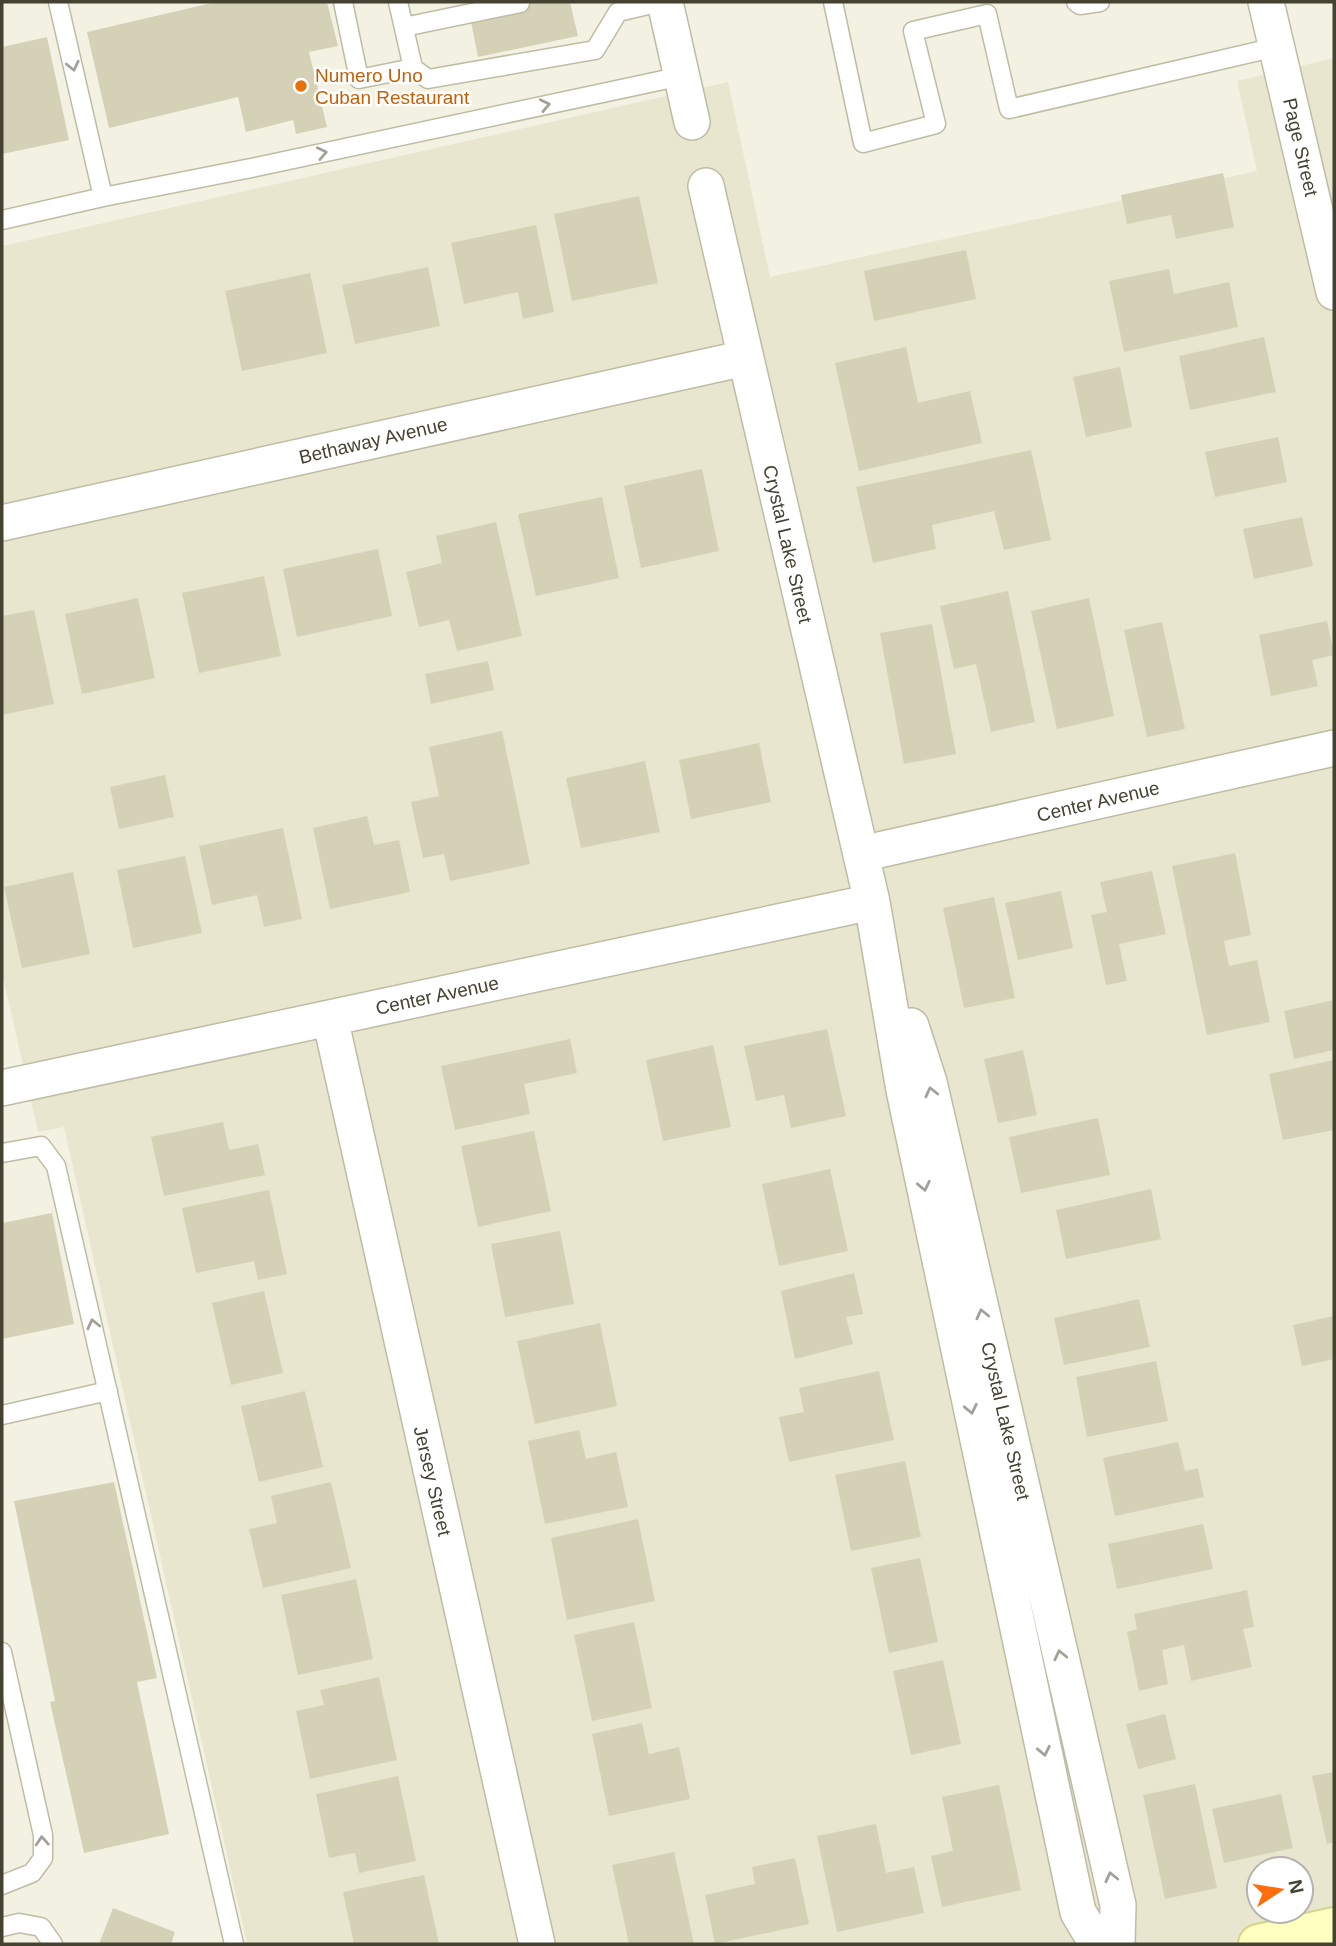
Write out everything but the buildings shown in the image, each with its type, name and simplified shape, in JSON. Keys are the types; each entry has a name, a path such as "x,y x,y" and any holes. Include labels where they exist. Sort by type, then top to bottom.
{"street":[{"path":"663,2 692,122"},
{"name":"Page Street","path":"1266,2 1334,292"},
{"name":"Crystal Lake Street","path":"706,186 872,902 904,1090 1075,1899 1078,1912 1097,1944"},
{"name":"Bethaway Avenue","path":"2,523 745,358"},
{"name":"Center Avenue","path":"861,854 1334,748"},
{"name":"Crystal Lake Street","path":"872,902 929,1082 1118,1905 1117,1944"},
{"name":"Center Avenue","path":"2,1088 872,902"},
{"name":"Jersey Street","path":"330,1018 537,1944"},
{"path":"1258,1944 1334,1927"}],"lane":[{"path":"58,2 103,197"},
{"path":"343,2 359,79 413,68"},
{"path":"398,2 413,68 428,79 595,50 611,7 663,2"},
{"path":"833,2 863,143 936,124 913,31 987,14 1009,109 1276,47"},
{"path":"1076,2 1080,5 1100,2"},
{"path":"404,27 520,3"},
{"path":"2,220 682,76"},
{"path":"2,1153 41,1146 55,1166 234,1944"},
{"path":"2,1415 108,1391"},
{"path":"2,1652 43,1835 43,1858 32,1873 2,1885"},
{"path":"2,1927 19,1923 41,1927 53,1944"}],"shaded area":[{"path":"1334,58 1334,1944 247,1944 64,1127 38,1132 2,972 2,246 728,82 770,277 1257,171 1237,81"}],"place":[{"name":"Numero Uno Cuban Restaurant","path":"301,86"}]}
